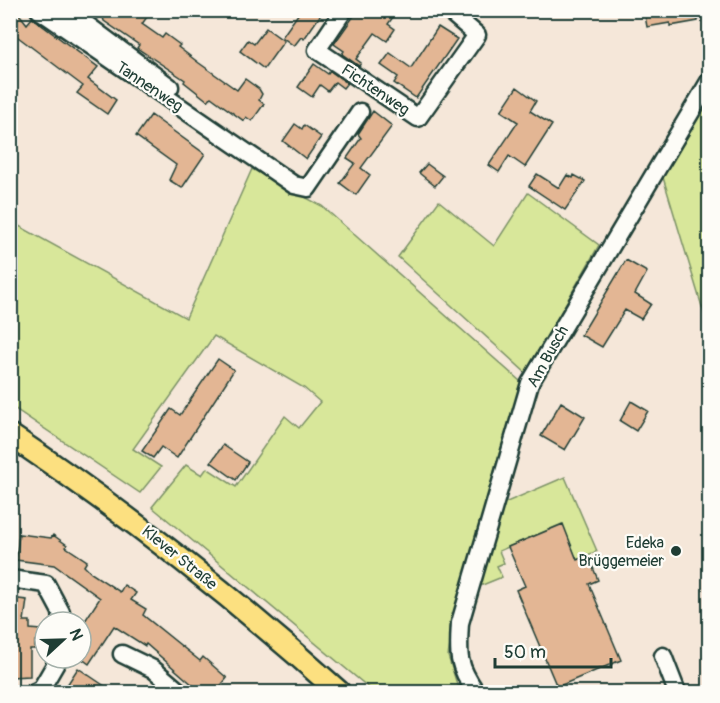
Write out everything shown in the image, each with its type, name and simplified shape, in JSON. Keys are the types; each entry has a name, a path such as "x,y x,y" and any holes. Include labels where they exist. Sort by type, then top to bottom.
{"main road":[{"name":"Klever Straße","path":"10,435 140,526 208,579 339,693"}],"street":[{"name":"Tannenweg","path":"39,10 294,185 308,188 360,112"},
{"name":"Tannenweg","path":"67,10 208,115"},
{"name":"Fichtenweg","path":"344,10 317,50 418,118 477,35 448,10"},
{"name":"Am Busch","path":"476,693 462,672 459,651 460,623 530,383 710,80"},
{"path":"10,579 46,584 60,610"},
{"path":"122,654 153,669 180,693"},
{"path":"663,656 677,693"},
{"path":"35,693 41,689 52,670"}],"green space":[{"path":"709,101 709,330 662,174"},
{"path":"252,169 322,206 521,382 522,387 499,454 455,614 448,656 457,684 464,692 374,692 152,507 186,465 202,475 207,468 236,487 285,416 299,428 320,402 304,388 214,336 133,449 161,467 140,493 11,406 10,221 186,318"},
{"path":"528,193 599,245 526,373 398,257 439,201 494,246"},
{"path":"565,477 597,551 577,560 562,524 499,551 504,563 497,566 502,577 480,586 502,504"}],"building":[{"path":"10,10 16,10 27,24 32,18 98,67 88,79 116,100 107,114 77,93 83,86 10,31"},
{"path":"101,10 138,10 147,17 142,24 162,38 165,34 180,45 178,47 237,90 245,79 259,89 262,94 259,100 264,104 252,121 246,117 244,121 211,97 208,101 184,82 185,80 137,48 139,45 104,21"},
{"path":"301,10 324,10 304,39 301,37 294,46 282,37"},
{"path":"358,10 398,10 388,24 395,29 387,41 375,33 356,59 361,63 359,66 342,54 344,51 334,44"},
{"path":"644,10 701,10 702,17 698,18 698,21 647,27"},
{"path":"438,27 457,39 416,98 394,83 398,77 381,65 390,53 411,68"},
{"path":"266,28 284,41 264,69 240,51 248,40 254,44"},
{"path":"314,64 328,74 330,71 347,83 343,88 335,82 328,91 320,85 312,97 298,87"},
{"path":"517,87 536,101 530,111 552,125 525,167 509,156 499,172 489,165 518,122 501,111"},
{"path":"373,111 392,126 361,168 370,175 356,195 340,183 355,163 347,158 361,138 358,134"},
{"path":"151,115 205,154 182,188 169,180 176,165 136,136"},
{"path":"295,124 302,129 304,125 321,137 306,159 283,141"},
{"path":"427,164 443,176 435,186 419,173"},
{"path":"537,174 559,188 567,175 573,178 574,175 585,181 565,210 529,186"},
{"path":"626,260 647,272 635,294 651,304 641,319 625,310 602,347 581,335"},
{"path":"218,359 234,370 177,458 161,447 153,458 142,451 171,409 180,415"},
{"path":"631,401 648,411 636,431 620,421"},
{"path":"561,402 585,417 565,450 541,436"},
{"path":"223,445 248,462 236,480 211,462"},
{"path":"563,524 577,560 588,555 598,580 589,584 621,660 557,687 516,590 525,586 508,547"},
{"path":"19,534 51,538 53,535 87,561 84,566 91,573 120,592 124,585 136,593 131,600 146,609 143,615 200,661 203,657 227,678 215,693 202,693 146,644 145,646 114,626 93,658 92,610 100,598 54,565 16,560"},
{"path":"10,598 27,600 24,621 30,621 30,629 33,629 33,649 30,649 30,676 10,677"},
{"path":"77,670 81,670 115,693 78,693 67,685"}],"place":[{"name":"Edeka Brüggemeier","path":"676,551"}]}
